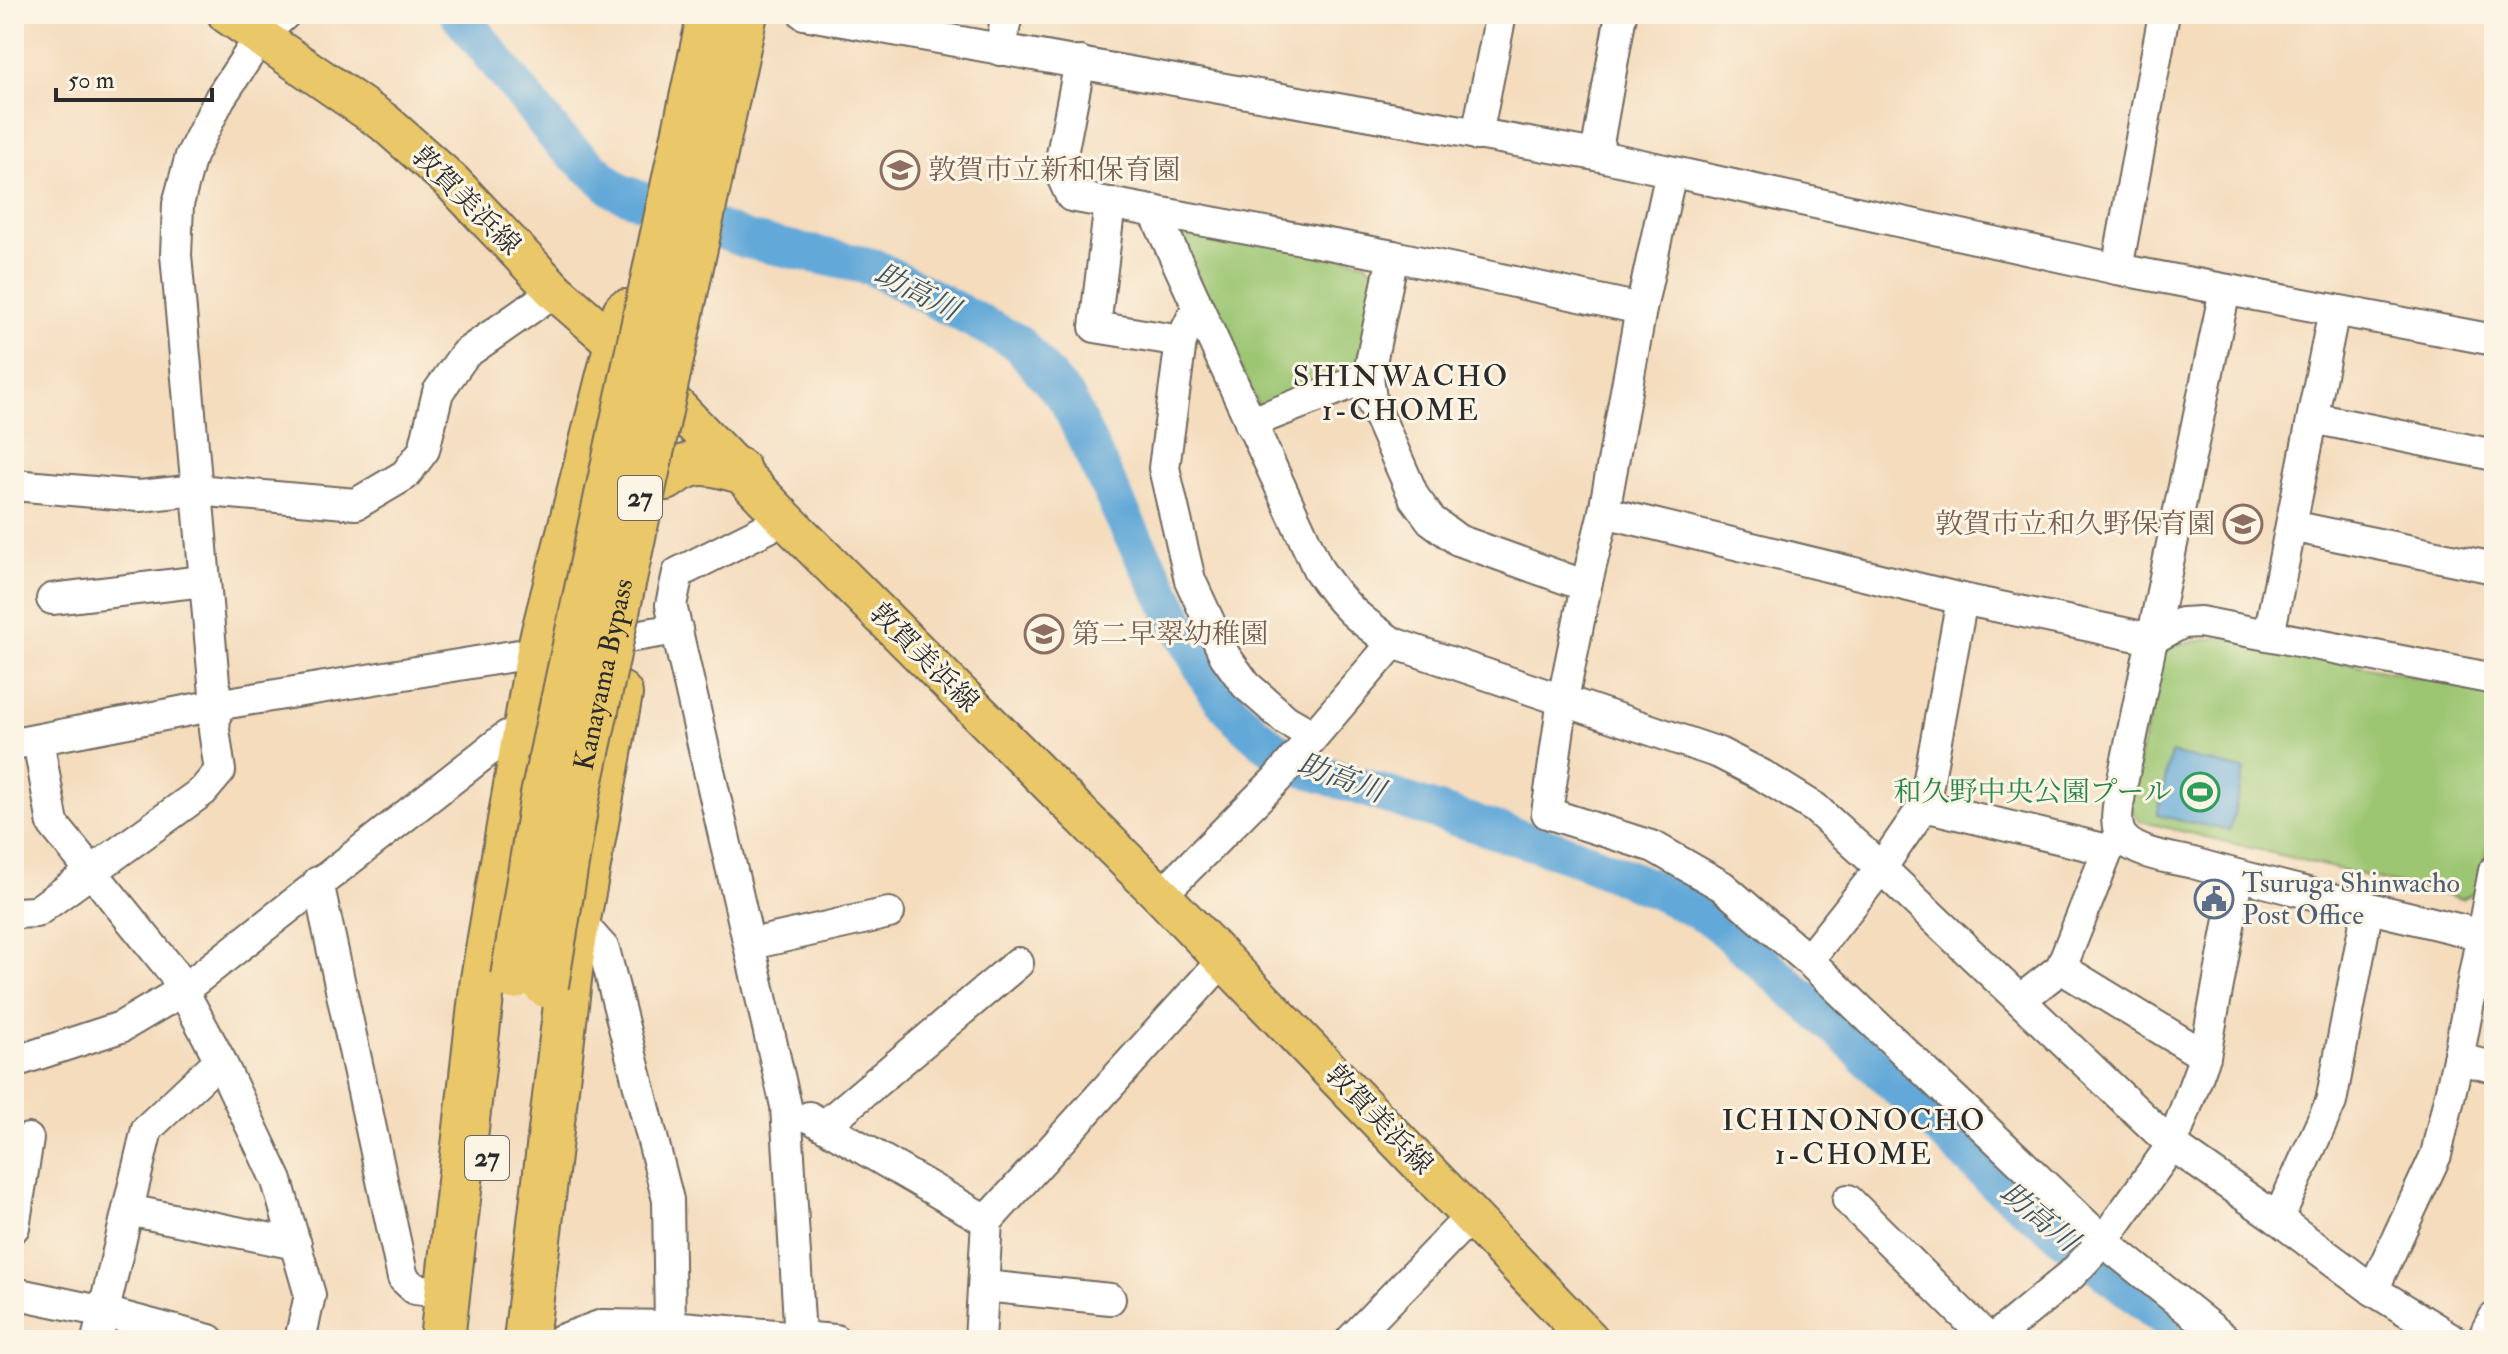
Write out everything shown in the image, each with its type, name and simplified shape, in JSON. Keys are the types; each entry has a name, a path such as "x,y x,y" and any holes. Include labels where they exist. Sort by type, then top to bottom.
{"highway":[{"path":"442,1340 483,979 539,651 618,346 690,14"},
{"name":"Kanayama Bypass","path":"500,1340 524,1130 530,981 543,795 710,14"},
{"name":"Kanayama Bypass","path":"467,1340 487,1157 576,803 745,14"},
{"path":"526,1340 578,920 631,637 682,410 763,14"},
{"path":"666,478 683,466 707,462 738,470"}],"main road":[{"name":"敦賀美浜線","path":"227,14 273,25 452,182 555,291 618,346 785,519 1224,959 1590,1340"}],"street":[{"path":"804,14 1596,155 2117,269 2494,340"},
{"path":"1000,50 1007,14"},
{"path":"1477,135 1501,14"},
{"path":"1596,155 1621,14"},
{"path":"2117,269 2164,14"},
{"path":"14,913 36,912 203,791 220,771 214,730 216,705 176,255 178,204 191,156 220,98 273,25"},
{"path":"1080,62 1059,170 1071,196 1393,256 1641,309"},
{"path":"1671,172 1641,309 1604,512 1563,699 1547,813 1654,847 1722,886 1808,960 2103,1241 2226,1340"},
{"path":"1110,203 1095,327 1181,341"},
{"path":"1154,211 1318,569 1340,601 1358,619 1393,643 1719,753 1815,808 2172,1145 2373,1290 2454,1340"},
{"path":"1393,256 1368,377 1371,399 1414,497 1431,520 1458,540 1586,586"},
{"path":"2020,1000 2061,968 2115,843 2118,805 2225,290"},
{"path":"14,485 140,496 196,490 356,504 405,475 424,450 438,392 465,354 555,291"},
{"path":"1197,308 1181,341 1164,468 1190,580 1225,656 1246,685 1286,720 1312,735"},
{"path":"2269,635 2334,310"},
{"path":"1250,423 1368,377"},
{"path":"2313,418 2494,455"},
{"path":"1604,512 1962,599 2152,639 2182,623 2200,622 2494,679"},
{"path":"785,519 678,573 671,605 786,1106 800,1338"},
{"path":"2291,526 2494,568"},
{"path":"52,599 203,581"},
{"path":"1808,960 1881,868 1924,806 1962,599"},
{"path":"300,1340 310,1295 277,1181 220,1060 173,972 53,824 26,742 216,705 677,629"},
{"path":"1161,895 1276,780 1393,643"},
{"path":"14,1062 121,1027 182,991 507,736 525,738"},
{"path":"1924,806 2133,845 2238,876 2488,936"},
{"path":"2373,1290 2436,1155 2488,936 2494,871"},
{"path":"1848,1200 1991,1340 2071,1275 2103,1241 2172,1145 2205,1056 2238,876"},
{"path":"318,882 403,1278 415,1289 447,1293"},
{"path":"2278,1219 2331,1102 2368,907"},
{"path":"751,944 889,913"},
{"path":"578,920 604,949 668,1200 670,1326"},
{"path":"980,1340 987,1221 1224,959"},
{"path":"825,1125 1018,963"},
{"path":"2061,968 2205,1056"},
{"path":"2458,1059 2494,1067"},
{"path":"101,1326 147,1129 220,1060"},
{"path":"786,1106 825,1125 987,1221"},
{"path":"14,1227 28,1139"},
{"path":"128,1210 296,1244"},
{"path":"1351,1340 1471,1216"},
{"path":"984,1286 1110,1299"},
{"path":"14,1293 101,1326 209,1340"},
{"path":"2483,1340 2494,1318"},
{"path":"561,1340 602,1325 670,1326 762,1337 835,1340"}],"green space":[{"path":"1186,226 1365,262 1379,275 1357,370 1258,406 1178,233"},
{"path":"2221,637 2494,693 2494,814 2478,891 2462,899 2139,821 2130,806 2161,654 2175,645"}],"water":[{"name":"和久野中央公園プール","path":"2171,753 2244,770 2230,831 2157,815"}],"waterway":[{"name":"助高川","path":"459,14 559,140 617,191 747,240 873,267 1018,343 1067,399 1131,533 1210,682 1230,709 1265,742 1306,769 1572,855 1658,891 1712,918 1841,1032 1994,1181 2192,1340"}],"place":[{"name":"敦賀市立新和保育園","path":"900,170"},
{"name":"敦賀市立和久野保育園","path":"2243,524"},
{"name":"第二早翠幼稚園","path":"1044,634"},
{"name":"和久野中央公園プール","path":"2200,792"},
{"name":"Tsuruga Shinwacho Post Office","path":"2214,899"}],"district":[{"name":"SHINWACHO 1-CHOME","path":"1401,393"},
{"name":"ICHINONOCHO 1-CHOME","path":"1854,1137"}]}
